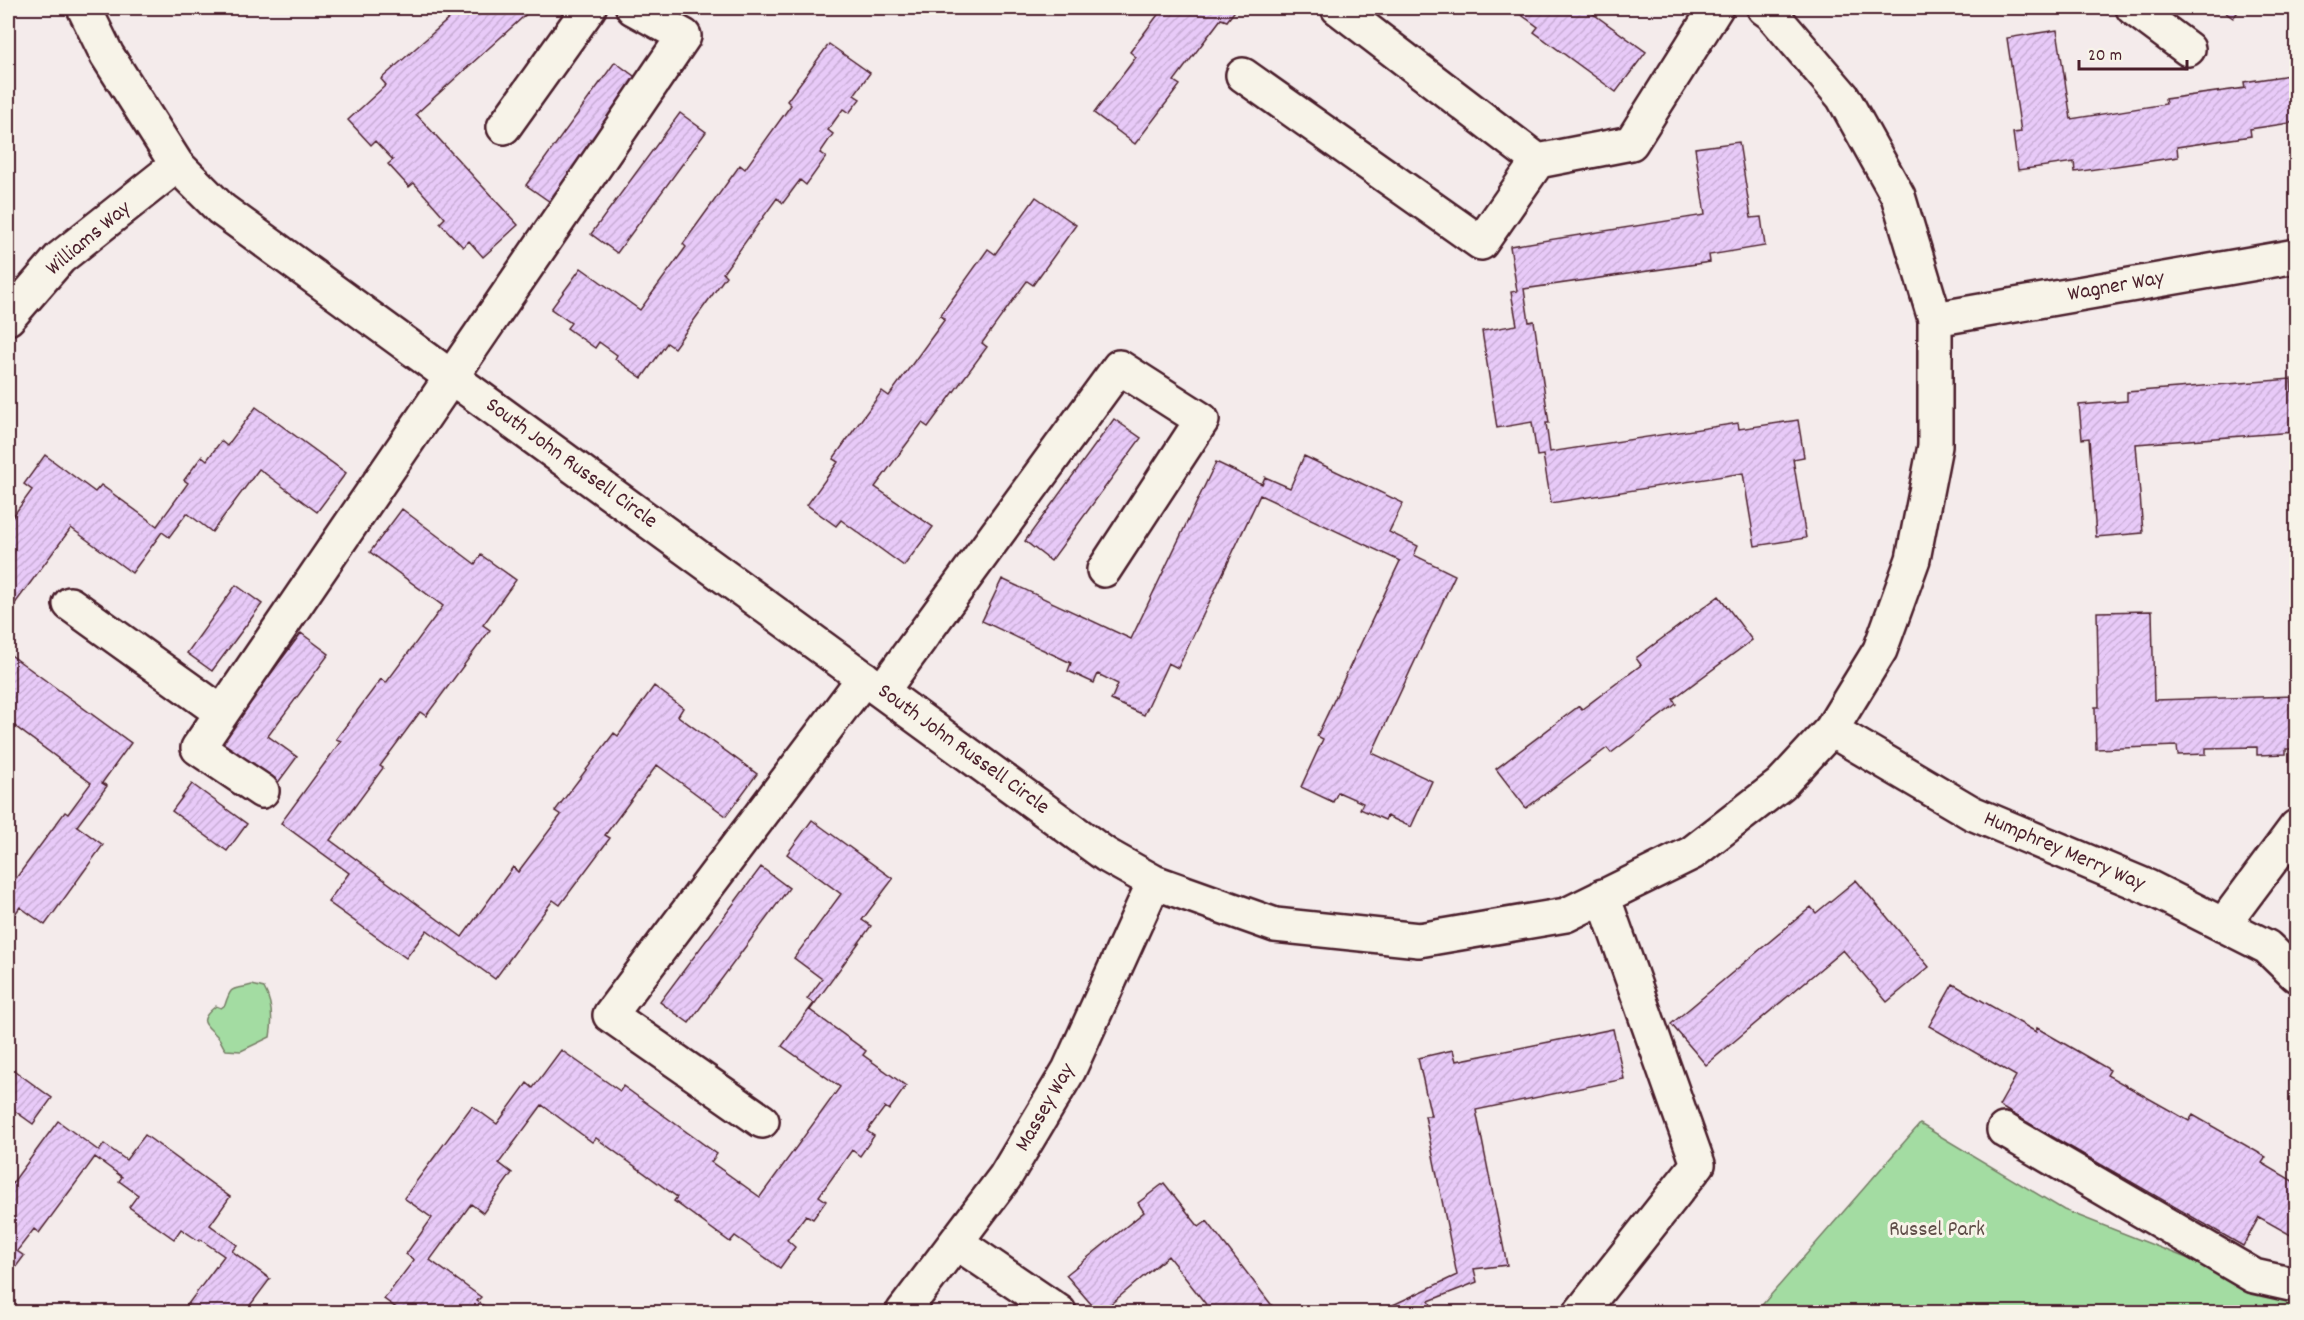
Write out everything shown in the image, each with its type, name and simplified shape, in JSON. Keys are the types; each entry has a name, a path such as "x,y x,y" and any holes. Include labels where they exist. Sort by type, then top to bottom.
{"street":[{"name":"South John Russell Circle","path":"84,8 108,55 177,165 221,208 1106,855 1154,882 1275,925 1419,940 1566,915 1692,853 1781,784 1831,730 1880,650 1913,559 1935,446 1935,319 1898,196 1843,97 1771,13 1764,8"},
{"path":"504,127 589,8"},
{"path":"262,791 198,748 684,36 633,8"},
{"path":"1338,8 1538,161"},
{"path":"1243,75 1481,243 1538,161 1631,143 1716,8"},
{"path":"2133,8 2188,49"},
{"name":"Williams Way","path":"8,318 60,258 177,165"},
{"name":"Wagner Way","path":"1935,319 2296,256"},
{"path":"762,1121 609,1015 873,685 1119,367 1202,420 1104,570"},
{"path":"70,604 222,713"},
{"name":"Humphrey Merry Way","path":"1831,730 1972,813 2148,887 2267,947 2296,975"},
{"path":"2223,925 2296,827"},
{"name":"Massey Way","path":"903,1312 1005,1177 1070,1070 1154,882"},
{"path":"1581,1312 1698,1164 1603,896"},
{"path":"2004,1130 2254,1276 2290,1284 2296,1281"},
{"path":"956,1242 1059,1312"}],"green space":[{"path":"252,985 264,988 269,1000 272,1018 270,1037 241,1051 226,1050 219,1038 205,1023 206,1016 216,1006 221,1008 225,1005 234,989"},
{"name":"Russel Park","path":"1920,1124 2064,1210 2296,1301 2296,1312 1756,1312"}],"building":[{"path":"461,8 533,8 416,114 518,225 483,257 469,241 463,247 440,223 445,218 414,183 409,187 388,164 393,160 375,141 371,145 348,120 386,85 381,79"},
{"path":"1163,8 1237,8 1227,21 1221,19 1174,81 1180,85 1135,144 1094,113 1136,57 1130,52"},
{"path":"1512,8 1585,8 1646,52 1616,92 1534,32 1538,27"},
{"path":"2219,8 2241,8 2233,18"},
{"path":"2057,30 2071,119 2166,104 2165,99 2245,88 2244,82 2296,74 2296,122 2250,129 2251,136 2177,147 2178,157 2075,172 2074,162 2018,170 2013,133 2021,132 2007,38"},
{"path":"829,44 870,73 854,95 860,99 849,113 843,109 828,130 833,134 820,153 826,157 806,185 800,180 783,203 777,198 723,273 726,276 674,348 667,343 642,378 615,359 617,355 599,342 595,348 567,328 571,323 551,309 581,268 640,310 686,247 683,244 740,165 745,169 791,105 787,101"},
{"path":"615,62 642,82 553,204 526,185"},
{"path":"680,113 706,132 617,253 591,234"},
{"path":"1739,142 1751,218 1761,217 1765,246 1709,255 1710,262 1524,289 1529,322 1534,321 1549,423 1546,423 1550,452 1738,423 1739,429 1798,420 1804,457 1793,459 1806,538 1755,546 1743,473 1551,503 1543,455 1537,456 1532,422 1497,428 1482,331 1517,325 1511,292 1517,291 1510,246 1705,215 1695,148"},
{"path":"1036,197 1076,225 1033,285 1027,281 982,343 987,347 928,427 922,423 875,487 933,527 904,566 841,520 836,526 807,505 838,462 833,459 882,391 889,396 945,319 940,316 988,249 995,254"},
{"path":"2291,379 2295,432 2136,444 2143,533 2096,537 2089,438 2082,439 2079,405 2127,401 2127,392"},
{"path":"256,407 346,473 317,512 259,469 212,532 187,513 169,537 162,532 132,573 71,528 8,613 8,523 32,490 24,484 45,455 95,492 101,485 157,526 188,483 184,480 202,456 207,460 221,441 227,446"},
{"path":"1114,419 1141,438 1051,561 1025,541"},
{"path":"1304,456 1403,503 1389,532 1418,546 1414,555 1455,575 1372,753 1432,781 1411,827 1387,816 1385,820 1360,809 1363,803 1338,792 1333,802 1301,787 1323,739 1317,736 1400,561 1260,495 1178,668 1168,663 1144,715 1111,700 1118,684 1098,674 1094,683 1068,671 1071,663 982,621 1002,579 1131,639 1216,462 1262,484 1265,477 1290,488"},
{"path":"402,509 475,564 481,555 516,580 483,625 490,630 426,716 420,712 380,766 383,768 330,840 462,937 513,867 518,872 561,815 555,811 614,733 618,736 654,686 683,708 678,716 757,774 726,816 657,765 605,835 610,838 560,905 553,900 495,979 427,930 406,958 328,902 349,873 281,823 341,741 336,739 381,679 386,683 443,606 370,552"},
{"path":"236,585 262,604 212,671 187,653"},
{"path":"1719,596 1752,640 1673,699 1676,704 1611,753 1607,748 1526,808 1496,769 1579,706 1582,709 1641,665 1636,658"},
{"path":"2152,611 2154,700 2296,696 2296,749 2286,749 2286,754 2257,755 2257,747 2206,748 2206,754 2178,755 2177,746 2096,749 2095,707 2099,707 2097,612"},
{"path":"301,633 329,654 268,736 297,757 277,784 220,742"},
{"path":"8,653 131,743 102,783 107,786 77,826 103,845 45,925 20,907 8,924 8,889 65,812 68,814 91,783 8,721"},
{"path":"192,784 247,824 227,851 172,811"},
{"path":"812,820 893,879 862,920 871,926 810,1010 866,1051 863,1055 906,1086 889,1110 885,1107 867,1131 874,1136 860,1156 852,1150 819,1196 826,1201 813,1219 806,1215 787,1240 795,1247 780,1268 735,1236 730,1242 674,1201 677,1197 596,1138 592,1142 542,1105 499,1163 512,1173 483,1213 471,1204 430,1260 481,1297 477,1301 493,1312 402,1312 384,1299 414,1260 406,1254 432,1218 404,1198 472,1106 497,1124 527,1083 533,1088 561,1050 620,1091 623,1086 717,1154 711,1162 760,1197 840,1087 782,1046 814,1003 807,999 822,979 794,958 841,894 787,854"},
{"path":"761,867 789,888 689,1023 660,1002"},
{"path":"1856,880 1929,967 1887,1002 1843,950 1706,1065 1671,1024 1811,907 1816,913"},
{"path":"1953,984 2036,1032 2037,1028 2110,1070 2107,1075 2189,1121 2193,1115 2266,1157 2262,1163 2296,1183 2296,1238 2259,1217 2243,1246 1999,1106 2016,1076 1929,1026"},
{"path":"1613,1029 1624,1079 1476,1110 1507,1265 1474,1269 1477,1282 1429,1301 1435,1312 1378,1312 1457,1275 1425,1116 1431,1116 1418,1058 1453,1050 1456,1061"},
{"path":"8,1066 52,1098 33,1124 8,1106"},
{"path":"58,1121 99,1151 104,1144 126,1160 145,1135 230,1197 210,1225 237,1245 232,1251 270,1279 245,1312 182,1312 224,1256 181,1229 174,1239 129,1207 138,1195 119,1181 122,1177 95,1157 39,1233 34,1229 17,1251 24,1256 8,1275 8,1189"},
{"path":"1164,1183 1199,1227 1207,1221 1277,1312 1212,1312 1168,1256 1101,1312 1098,1312 1066,1275 1144,1212 1138,1203"}]}
